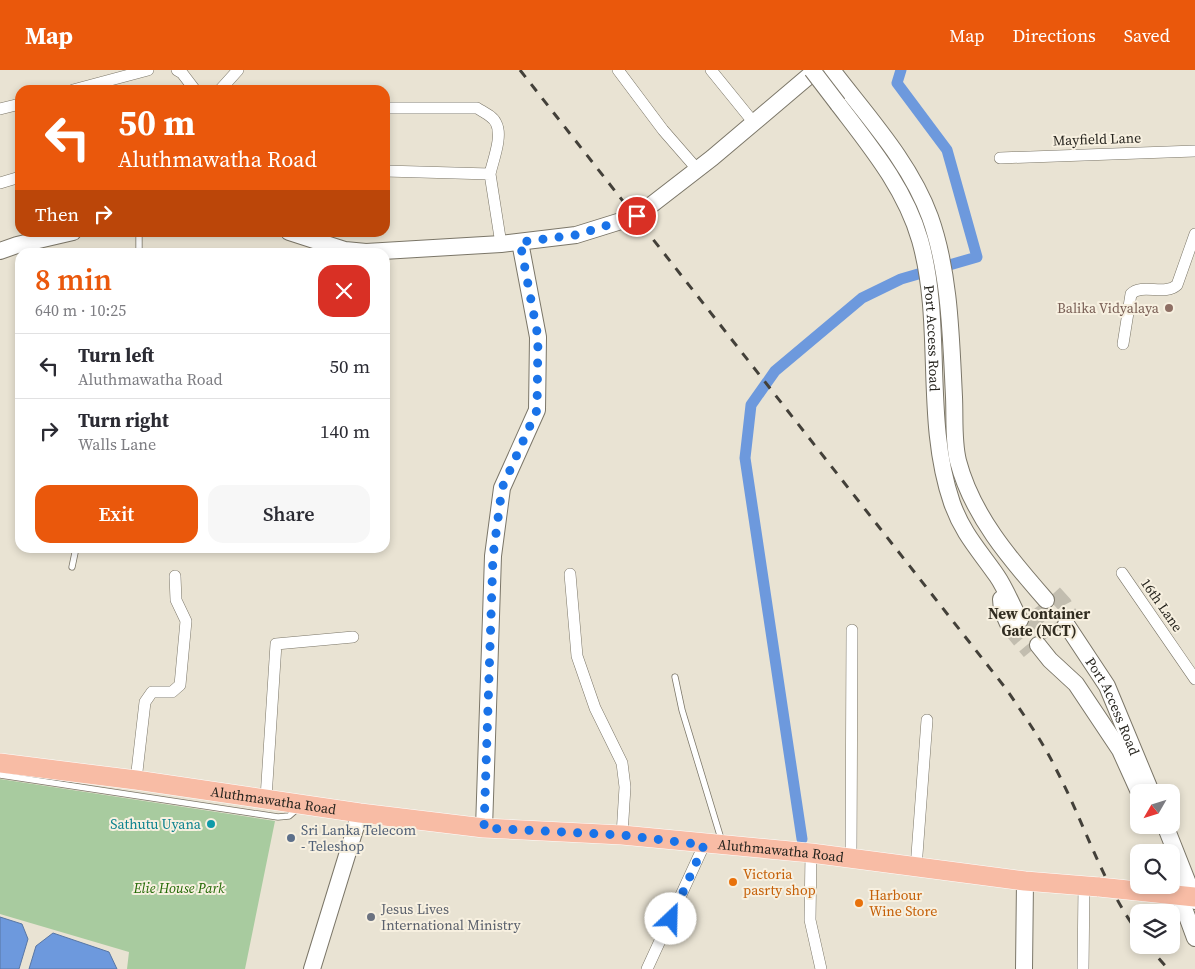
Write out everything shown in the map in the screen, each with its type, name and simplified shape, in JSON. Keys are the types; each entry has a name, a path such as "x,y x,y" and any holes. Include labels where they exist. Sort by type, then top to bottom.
{"main road":[{"name":"Port Access Road","path":"812,70 845,100 892,149 918,191 930,218 937,246 939,308 937,421 952,502 966,535 998,577 1033,610"},
{"path":"390,251 501,244 576,235 637,216 754,123 816,70"},
{"name":"Port Access Road","path":"832,70 845,100 888,171 913,218 939,308 958,460 969,492 985,523 1014,564 1033,610"},
{"path":"0,251 16,245 51,237"},
{"path":"305,237 339,248"},
{"path":"484,828 493,556 502,488 537,410 538,337 520,242"},
{"path":"998,577 1002,610 1033,610"},
{"name":"Port Access Road","path":"1135,784 1120,750 1076,684 1052,635 1107,686 1148,784"},
{"name":"Aluthmawatha Road","path":"0,763 266,798 360,813 484,828 622,835 704,845 811,853 1025,882 1195,897"},
{"path":"312,969 360,813"},
{"path":"1169,834 1195,901"},
{"path":"1024,969 1025,882"},
{"path":"1179,894 1195,938"}],"street":[{"path":"91,85 148,70"},
{"path":"177,70 182,73 191,85"},
{"path":"224,85 238,70"},
{"path":"618,70 663,130 697,169"},
{"path":"711,70 754,123"},
{"path":"0,109 15,105"},
{"path":"390,108 477,108 496,122 498,133 490,174 501,244"},
{"name":"Mayfield Lane","path":"1000,158 1195,151"},
{"path":"390,171 490,174"},
{"path":"0,183 15,178"},
{"path":"1123,344 1132,294 1137,290 1168,289 1176,285 1195,234"},
{"name":"16th Lane","path":"1122,573 1195,679"},
{"path":"570,574 577,656 595,708 622,762 625,787 622,835"},
{"path":"136,780 145,702 152,692 172,692 180,685 186,621 176,600 175,576"},
{"path":"851,858 852,630"},
{"path":"266,798 276,644 353,637"},
{"path":"916,868 927,720"},
{"path":"648,969 704,845"},
{"path":"811,853 810,920 821,969"},
{"path":"1083,969 1092,887"}],"lane":[{"path":"72,567 75,553"},
{"path":"675,677 682,710 724,846"},
{"path":"0,775 278,817 289,816 301,804"}],"green space":[{"name":"Elie House Park","path":"0,779 275,821 245,969 127,969 129,952 0,914"}],"water":[{"path":"0,917 22,924 28,939 19,969 0,969"},
{"path":"53,933 109,952 117,969 29,969 36,946"}],"waterway":[{"path":"802,839 745,458 751,405 775,371 862,298 901,279 977,257 947,150 897,83 901,70"}],"tunnel":[{"path":"1054,593 1064,604 1072,619"},
{"path":"1038,606 1057,631"},
{"path":"1028,614 1047,638"},
{"path":"1010,628 1030,652"}],"railway":[{"path":"520,70 1007,690 1052,760 1105,875 1130,921"},
{"path":"1155,954 1168,969"}],"place":[{"name":"Balika Vidyalaya","path":"1169,308"},
{"name":"Sathutu Uyana","path":"211,824"},
{"name":"Sri Lanka Telecom - Teleshop","path":"291,838"},
{"name":"Victoria pasrty shop","path":"733,882"},
{"name":"Harbour Wine Store","path":"859,903"},
{"name":"Jesus Lives International Ministry","path":"371,917"}],"district":[{"name":"New Container Gate (NCT)","path":"1039,622"}],"route":[{"path":"637,216 618,224 576,235 520,242 538,337 537,410 502,488 493,556 484,828 622,835 704,845 671,919"}]}
